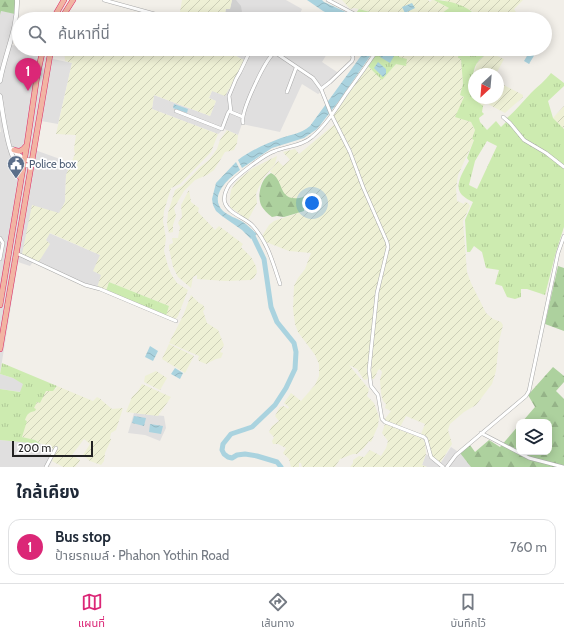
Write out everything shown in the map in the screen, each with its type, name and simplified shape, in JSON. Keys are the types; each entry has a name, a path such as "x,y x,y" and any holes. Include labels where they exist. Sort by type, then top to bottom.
{"highway":[{"path":"57,12 64,0"},
{"path":"66,12 73,0"},
{"path":"0,305 41,56"},
{"path":"0,349 49,56"},
{"path":"14,150 18,152 21,151 27,144"},
{"path":"15,161 21,180"}],"street":[{"path":"17,0 17,12"},
{"path":"104,0 148,12"},
{"path":"328,0 351,12"},
{"path":"0,81 12,37"},
{"path":"243,117 233,114 230,110 228,96 248,56"},
{"path":"243,123 243,117 260,76 272,56"},
{"path":"283,56 296,68 313,78 321,89 350,152 388,247 377,293 369,370 371,386 378,395 383,421 424,437 426,439 431,457 443,467"},
{"path":"321,89 352,61 353,56"},
{"path":"280,284 271,256 263,239 251,224 227,207 225,203 225,196 230,184 255,163 273,152 310,139 332,115 373,56"},
{"path":"287,92 296,68"},
{"path":"0,96 0,104 8,142 15,161 31,164"},
{"path":"176,111 222,129 230,110"},
{"path":"503,116 524,140 546,153 564,167"},
{"path":"8,142 24,162"},
{"path":"447,467 456,455 526,396 529,391 558,253 564,236"},
{"path":"0,238 3,243 0,259"},
{"path":"16,253 85,285 100,289 176,322"},
{"path":"481,433 529,458 563,467"},
{"path":"46,467 56,448"}],"shaded area":[{"path":"232,0 286,0 302,9 301,12 225,12 226,8 230,9"},
{"path":"232,0 236,0 241,6 242,12 225,12 226,8 230,9"},
{"path":"1,11 12,13 12,56 39,56 72,63 58,124 41,121 35,150 71,163 66,175 65,202 59,214 32,206 46,240 49,233 100,255 102,275 96,290 84,286 33,262 30,266 18,262 0,374"},
{"path":"236,56 326,56 322,62 340,74 332,83 318,94 302,84 280,132 242,124 238,135 224,129 218,134 152,109 154,95 210,116 216,101 209,98 212,91 230,89 244,60"},
{"path":"0,374 24,383 21,392 0,389"},
{"path":"134,413 164,416 166,428 160,441 145,435 128,433"},
{"path":"0,440 43,444 56,451 49,467 0,467"},
{"path":"451,447 460,453 471,467 427,467 422,465 426,454 440,464"}],"green space":[{"path":"0,0 15,0 15,12 12,12 12,13 1,11 0,15"},
{"path":"182,0 232,0 230,9 226,9 225,12 180,12"},
{"path":"342,0 428,0 430,2 434,0 449,8 444,12 369,12 354,8 350,9"},
{"path":"434,0 446,1 459,5 472,12 443,12 449,8"},
{"path":"443,0 523,0 514,9 516,12 472,11"},
{"path":"359,9 370,12 357,12"},
{"path":"65,56 236,56 244,60 225,96 212,91 209,98 216,101 210,116 154,95 152,109 218,134 211,152 180,184 171,188 164,211 163,221 166,239 164,251 168,266 177,283 188,290 175,320 166,316 169,306 109,282 106,291 97,288 101,275 93,271 100,255 50,233 46,240 50,244 38,263 22,254 32,205 59,213 65,202 66,175 75,154 74,149 76,135 56,134 72,63 65,61"},
{"path":"374,56 399,56 407,59 406,66 396,64 382,80 368,66"},
{"path":"458,56 458,58 461,59 463,84 460,95 464,97 464,120 471,122 475,130 472,139 474,140 458,175 456,189 457,201 464,204 465,202 468,203 470,206 463,221 467,272 486,313 493,319 501,322 503,325 499,341 496,371 492,384 476,405 464,412 450,424 448,430 452,444 440,463 432,457 424,436 421,434 425,424 406,416 400,427 384,420 391,411 385,408 386,404 383,401 380,380 382,372 380,369 378,370 374,379 371,379 373,336 378,296 389,243 372,207 351,149 333,115 368,66 382,80 396,64 399,57"},
{"path":"458,56 484,56 477,63 475,68 468,68 468,104 480,104 483,106 482,112 484,114 479,118 480,122 487,130 496,121 501,127 506,122 505,120 551,73 564,83 564,86 548,101 553,118 564,129 564,227 545,295 527,289 521,289 521,297 515,299 507,297 502,286 495,284 499,270 486,268 482,252 474,246 470,252 467,252 465,220 473,202 462,195 459,183 462,173 469,161 467,158 474,140 472,139 475,130 471,122 455,117 464,97 460,95 463,84 461,59 458,58","holes":["487,141 497,146 477,189 469,185 475,161"]},
{"path":"484,56 497,56 504,59 499,68 476,68 477,63"},
{"path":"504,85 523,95 523,97 505,113 488,104 504,104"},
{"path":"564,106 564,129 553,118"},
{"path":"335,124 348,151 365,196 387,245 375,295 368,379 364,380 357,369 349,365 369,389 367,396 374,403 379,417 378,426 371,442 369,441 357,454 340,459 335,467 302,467 301,463 299,463 299,467 291,467 289,459 283,453 286,448 278,444 273,444 272,441 274,437 269,432 272,426 279,421 275,416 280,407 284,406 288,409 289,407 284,403 291,393 301,401 315,385 319,376 319,364 315,355 298,332 295,324 293,309 294,286 305,269 311,253 289,251 266,242 262,236 269,225 274,221 304,211 297,199 285,195 274,175 270,171 278,161 283,166 290,160 283,152 295,149 299,154"},
{"path":"227,130 238,135 234,150 225,152 214,170 195,180 184,191 174,208 176,216 173,225 173,232 169,233 167,224 168,213 175,190 182,186 200,167 209,160 217,149 220,140"},
{"path":"277,156 275,164 264,177 258,189 256,194 257,203 248,220 230,207 231,190 236,182 253,168"},
{"path":"271,173 275,176 285,194 289,197 304,197 304,211 284,217 272,217 264,210 259,196 262,183"},
{"path":"189,190 191,202 199,208 198,212 215,230 219,226 243,244 241,247 251,257 256,266 257,272 254,278 250,280 226,281 197,279 197,275 193,277 191,288 178,277 173,267 169,245 173,243 172,238 178,238 180,227 178,223 182,217 181,205"},
{"path":"558,266 564,268 564,331 545,324"},
{"path":"109,282 169,306 166,316 106,291"},
{"path":"191,295 203,305 205,309 203,311 207,323 218,330 224,345 220,352 223,353 221,358 206,364 199,361 199,356 169,343 183,316"},
{"path":"169,344 194,356 185,373 162,359"},
{"path":"2,363 57,386 53,391 46,391 40,403 37,402 34,408 36,409 35,411 28,414 25,420 27,421 22,437 35,440 41,444 0,440 0,389 20,392 23,384 13,378 0,374"},
{"path":"553,367 564,376 564,382 556,391 564,399 564,467 471,467 460,453 470,445 475,452 489,440 500,447 516,428 516,455 552,455 552,419 525,419 535,407 528,395"},
{"path":"156,371 167,378 160,390 144,382 145,376"},
{"path":"142,384 171,397 158,416 126,412 132,397"},
{"path":"57,386 93,401 97,397 112,409 123,408 116,430 111,433 111,440 105,453 104,461 101,465 90,461 83,455 90,444 84,439 72,455 80,460 79,462 75,467 63,467 52,461 56,451 35,440 21,437 27,421 25,420 26,415 32,411 37,402 40,403 46,390 56,389"},
{"path":"385,424 423,439 426,454 422,465 427,467 350,467 353,460 359,456 364,457 370,450 381,456 388,441 382,433"}],"water":[{"path":"307,0 322,0 346,12 325,12"},
{"path":"412,3 415,8 404,12 402,7"},
{"path":"361,56 370,56 339,101 317,129 304,138 272,148 242,168 238,160 248,153 275,140 300,132 310,126"},
{"path":"381,56 394,56 390,63"},
{"path":"527,56 534,56 529,64 524,61"},
{"path":"378,62 386,69 386,74 383,77 374,68"},
{"path":"174,104 188,109 187,113 173,108"},
{"path":"236,162 240,170 222,188 218,199 219,205 223,211 245,223 257,234 251,239 242,230 216,211 213,205 212,199 216,183"},
{"path":"150,346 158,351 153,361 145,357"},
{"path":"175,368 183,373 180,379 171,374"},
{"path":"134,416 146,418 144,426 132,423"},
{"path":"150,424 163,426 161,434 149,432"}],"waterway":[{"path":"251,232 264,259 271,307 277,322 294,343 296,352 295,369 286,388 275,405 252,427 231,434 223,444 222,450 228,457 232,458 237,455 245,454 257,456 277,462 281,467"}],"place":[{"name":"Bus stop","path":"28,91"},
{"name":"Police box","path":"16,179"}]}
